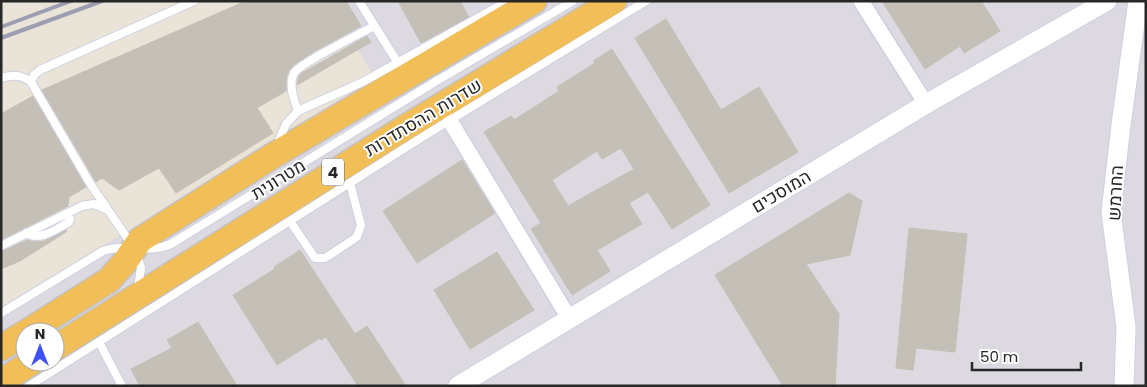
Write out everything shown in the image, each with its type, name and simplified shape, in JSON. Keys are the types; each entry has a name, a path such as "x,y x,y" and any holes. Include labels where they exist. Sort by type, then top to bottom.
{"highway":[{"path":"43,322 109,280 125,262 140,240 274,155 534,1"},
{"name":"שדרות ההסתדרות","path":"65,342 131,300 417,130 614,1"},
{"path":"1,348 15,340"},
{"path":"1,382 16,372"}],"street":[{"path":"861,1 926,104"},
{"name":"המוסכים","path":"458,386 926,104 1107,1"},
{"name":"החרמש","path":"1124,386 1126,327 1111,212 1138,1"},
{"path":"450,121 569,318"}],"lane":[{"path":"31,82 34,75 40,70 194,1"},
{"path":"359,1 398,63"},
{"path":"274,155 286,124 298,111 363,82 508,1"},
{"name":"מטרונית","path":"1,314 103,251 134,247 153,250 161,249 171,244 438,80 573,1"},
{"path":"29,386 350,183 417,130 450,121 646,1"},
{"path":"298,111 294,101 292,80 295,72 374,26"},
{"path":"1,78 12,75 22,76 31,82 90,184 134,247 140,261 141,275 138,288 131,300"},
{"path":"290,221 315,258 324,258 357,237 361,225 350,183"},
{"path":"1,246 26,233 33,237 40,236 69,222 70,219 66,214 82,206 90,204 100,206 110,212"},
{"path":"99,342 122,386"}],"shaded area":[{"path":"326,1 1146,1 1146,386 1,386 1,307 378,82"}],"building":[{"path":"246,1 346,1 361,26 295,64 287,75 286,91 257,108 273,133 176,193 159,168 119,190 102,178 96,182 42,90"},
{"path":"398,1 460,1 469,17 421,43"},
{"path":"882,1 981,1 1000,31 964,53 960,46 925,69"},
{"path":"666,19 721,110 759,87 798,152 729,193 635,38"},
{"path":"367,36 371,42 297,85 299,76 302,73"},
{"path":"612,49 710,205 672,229 648,192 629,203 642,224 597,250 610,271 572,295 531,229 541,223 484,132 511,116 514,120 559,91 557,87 595,63 593,61","holes":["621,148 634,169 568,206 552,180 597,151 602,159"]},
{"path":"33,96 86,187 69,197 68,206 1,240 1,114"},
{"path":"462,160 495,213 417,263 383,211"},
{"path":"849,193 862,201 850,255 806,264 839,314 835,386 783,386 715,275"},
{"path":"909,228 967,234 955,352 916,348 913,370 896,368"},
{"path":"67,230 20,261 1,269 1,252 27,240 44,241"},
{"path":"300,250 355,334 367,326 406,386 358,386 326,337 321,340 320,338 277,365 233,295 275,269 274,267"},
{"path":"497,252 534,310 470,349 434,290"},
{"path":"198,322 237,386 140,386 131,369 172,348 167,340"}],"railway":[{"path":"1,27 71,1"},
{"path":"1,38 102,1"}]}
